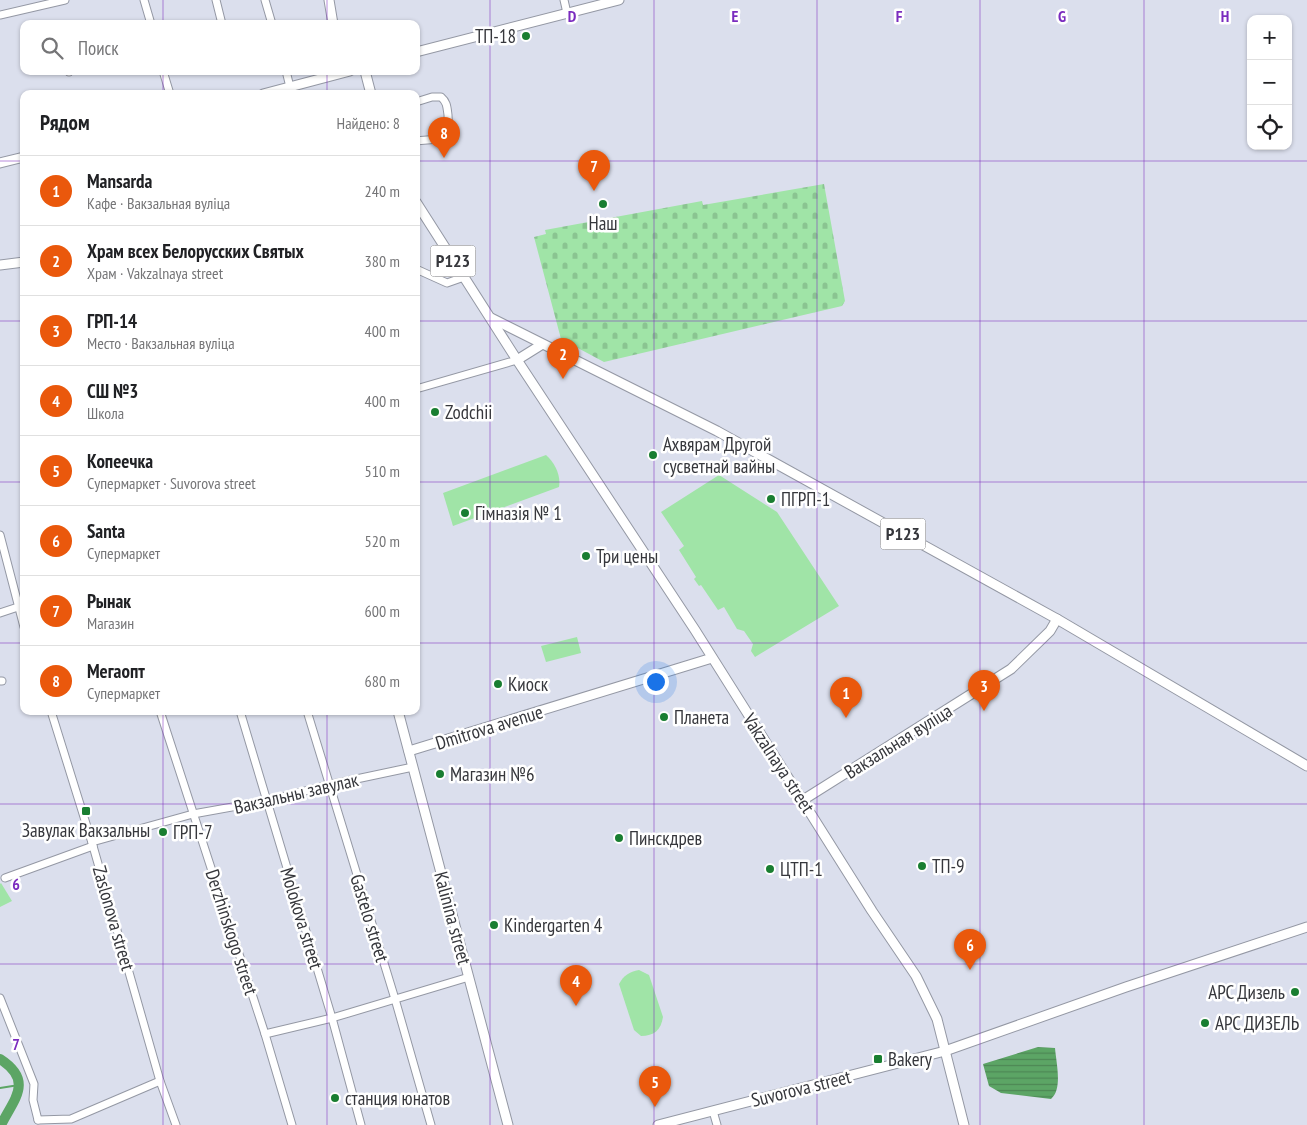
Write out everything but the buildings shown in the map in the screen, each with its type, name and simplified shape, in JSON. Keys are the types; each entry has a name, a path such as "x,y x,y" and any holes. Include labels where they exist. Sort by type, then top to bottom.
{"main road":[{"path":"329,0 332,20"},
{"path":"420,51 619,0"},
{"path":"278,90 334,75"},
{"path":"366,75 370,90"},
{"path":"0,163 20,158"},
{"name":"Р123","path":"420,208 491,318 541,345 650,396 717,431 1057,618 1307,766"},
{"path":"0,265 20,262"},
{"name":"Vakzalnaya street","path":"491,318 916,976 937,1019 964,1125"},
{"path":"517,360 541,345"},
{"name":"Вакзальная вуліца","path":"803,800 1011,669 1050,630 1057,618"},
{"name":"Dmitrova avenue","path":"409,751 712,658"},
{"name":"Kalinina street","path":"399,715 508,1125"},
{"name":"Suvorova street","path":"658,1125 945,1052 1126,987 1307,927"}],"street":[{"path":"0,15 64,0"},
{"path":"144,0 150,20"},
{"path":"216,0 221,20"},
{"path":"265,0 271,20"},
{"path":"564,0 567,13"},
{"path":"164,75 169,90"},
{"path":"287,75 290,87"},
{"path":"420,101 432,97 441,97 447,106 450,129 447,134 440,138 420,140"},
{"path":"420,271 447,283 464,277"},
{"path":"420,389 517,360"},
{"path":"0,535 20,606 0,613"},
{"name":"Zaslonova street","path":"52,715 93,844 160,1081 176,1125"},
{"name":"Derzhinskogo street","path":"161,715 265,1034 292,1125"},
{"name":"Molokova street","path":"241,715 332,1018 361,1125"},
{"name":"Gastelo street","path":"307,715 432,1125"},
{"name":"Вакзальны завулак","path":"5,878 93,844 193,814 266,801 328,785 413,767"},
{"path":"265,1034 332,1018 469,977"},
{"path":"0,998 34,1084 37,1122 72,1122 160,1081"},
{"path":"713,1112 717,1125"}],"green space":[{"path":"824,184 845,301 842,306 604,362 561,339 534,237 546,234 545,230 702,201 703,205"},
{"path":"546,455 557,469 559,487 453,526 443,493"},
{"path":"719,475 777,512 839,606 755,657 751,651 753,644 744,631 737,629 724,607 718,610 701,585 699,586 694,579 696,577 679,550 684,546 661,512"},
{"path":"577,637 581,653 546,662 541,646"},
{"path":"0,884 12,901 0,907"},
{"path":"639,970 649,975 663,1017 659,1029 646,1036 641,1036 634,1030 619,984 627,974"}],"shaded area":[{"path":"1038,1047 1055,1048 1058,1082 1055,1095 1051,1099 1001,1093 989,1086 983,1064"}],"waterway":[{"path":"0,1059 10,1067 19,1083 15,1098 1,1125"},
{"path":"0,1088 19,1085"}],"place":[{"name":"ТП-18","path":"526,36"},
{"name":"Мегаопт","path":"444,158"},
{"name":"Рынак","path":"594,191"},
{"name":"Наш","path":"603,204"},
{"name":"Храм всех Белорусских Святых","path":"563,379"},
{"name":"Zodchii","path":"435,412"},
{"name":"Ахвярам Другой сусветнай вайны","path":"653,455"},
{"name":"ПГРП-1","path":"771,499"},
{"name":"Гімназія № 1","path":"465,513"},
{"name":"Три цены","path":"586,556"},
{"name":"Киоск","path":"498,684"},
{"name":"ГРП-14","path":"984,711"},
{"name":"Планета","path":"664,717"},
{"name":"Mansarda","path":"846,718"},
{"name":"Магазин №6","path":"440,774"},
{"name":"Завулак Вакзальны","path":"86,811"},
{"name":"ГРП-7","path":"163,832"},
{"name":"Пинскдрев","path":"619,838"},
{"name":"ТП-9","path":"922,866"},
{"name":"ЦТП-1","path":"770,869"},
{"name":"Kindergarten 4","path":"494,925"},
{"name":"Santa","path":"970,970"},
{"name":"АРС Дизель","path":"1295,992"},
{"name":"СШ №3","path":"576,1006"},
{"name":"АРС ДИЗЕЛЬ","path":"1205,1023"},
{"name":"Bakery","path":"878,1059"},
{"name":"станция юнатов","path":"335,1098"},
{"name":"Копеечка","path":"655,1107"}]}
